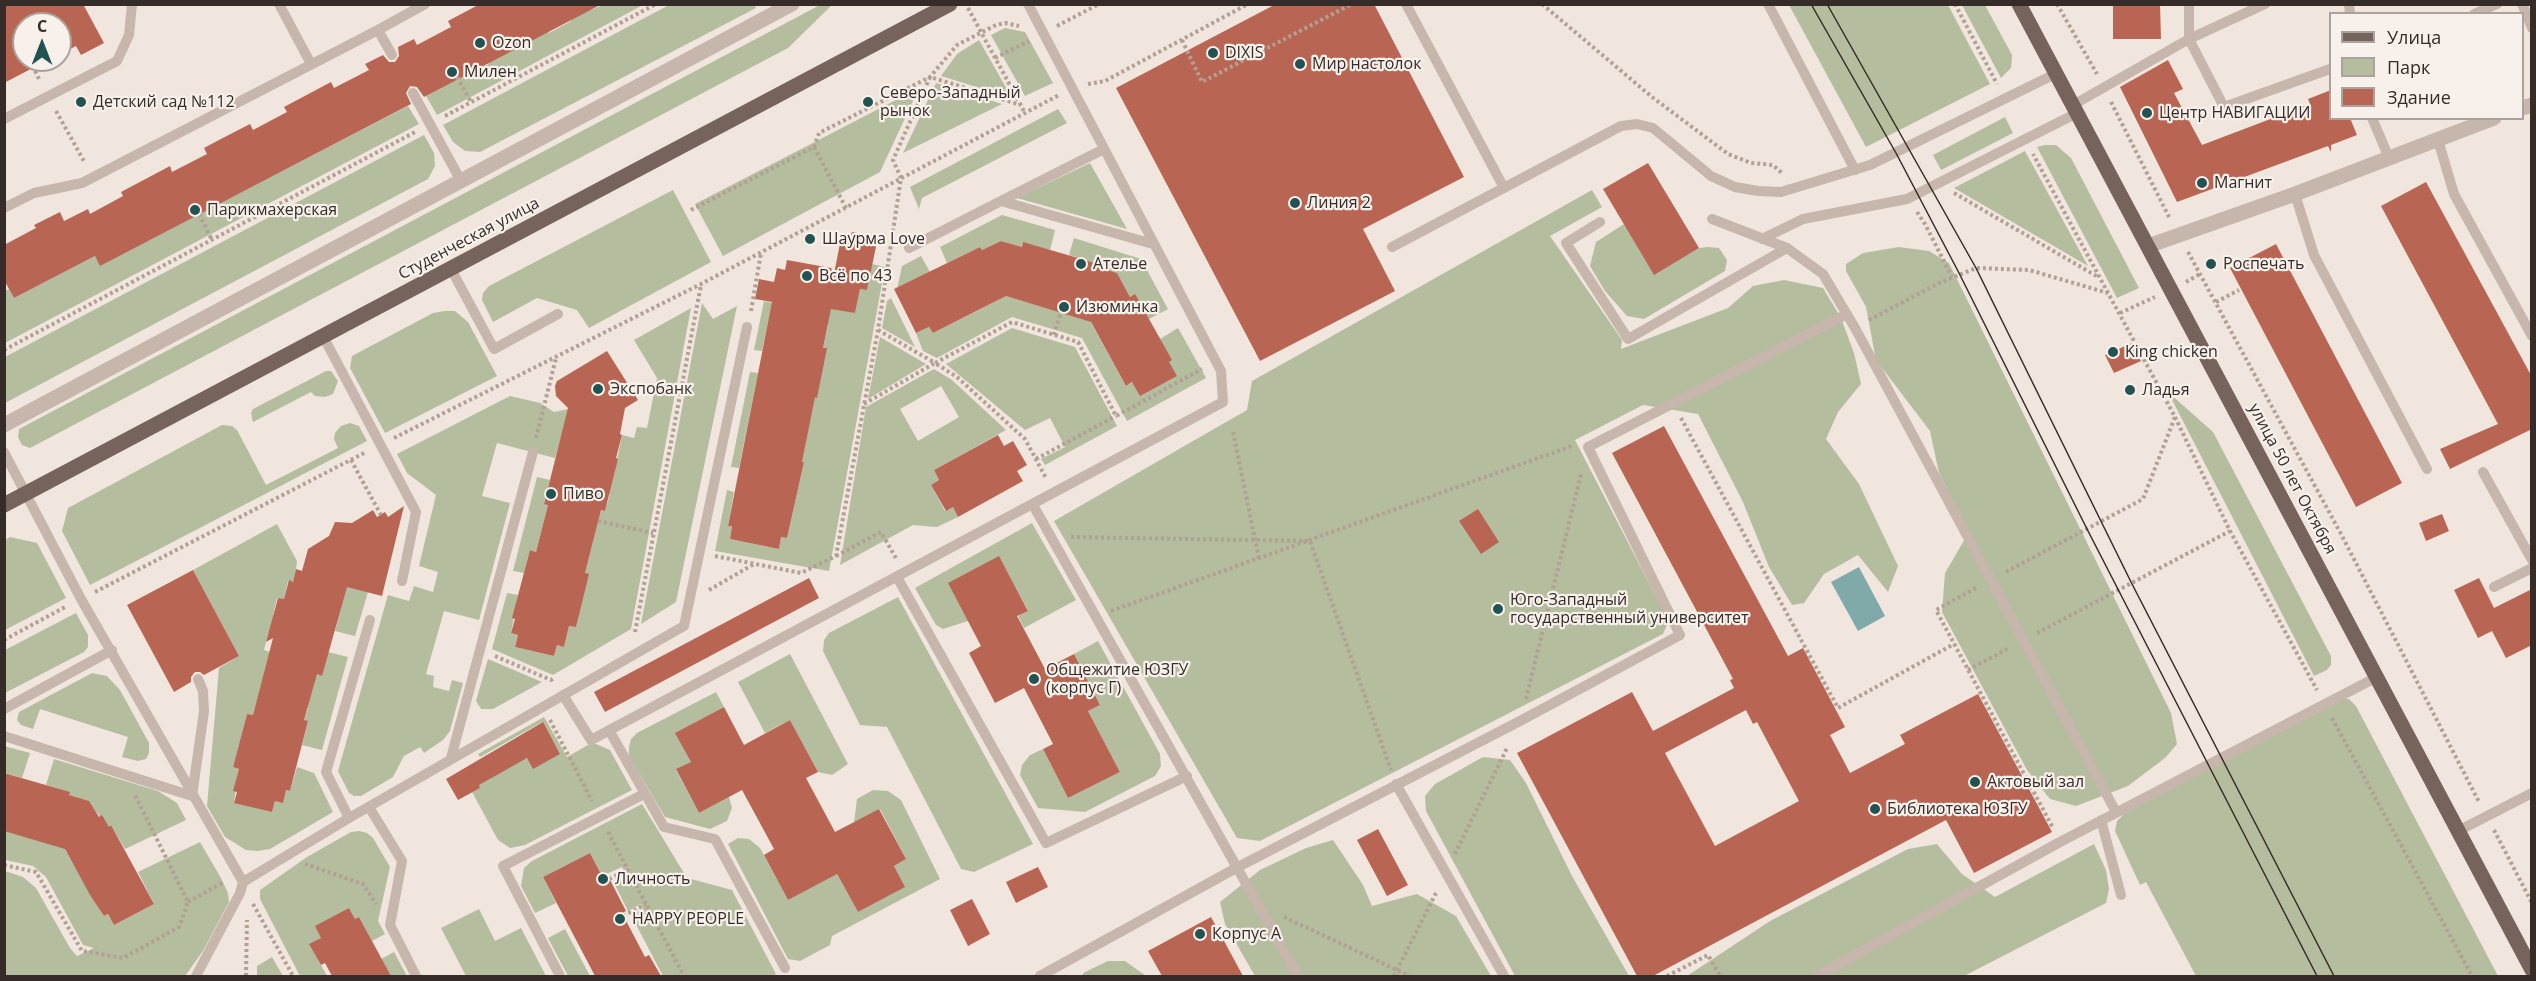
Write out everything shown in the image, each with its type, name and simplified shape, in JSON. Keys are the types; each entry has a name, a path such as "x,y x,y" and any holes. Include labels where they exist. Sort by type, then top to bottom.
{"main road":[{"name":"Студенческая улица","path":"4,505 950,4"},
{"name":"улица 50 лет Октября","path":"2019,4 2532,970"}],"street":[{"path":"4,425 792,4"},
{"path":"2148,246 2295,194 2489,120"}],"lane":[{"path":"4,119 117,61 129,35 132,4"},
{"path":"279,4 311,64"},
{"path":"4,208 34,193 82,183 93,178 425,4"},
{"path":"563,694 591,740 1223,402 1221,371 1028,4"},
{"path":"1406,4 1504,188"},
{"path":"1768,4 1855,170"},
{"path":"2189,4 2189,39 2224,107 2329,70"},
{"path":"1762,239 1803,219 1907,199 2025,139 2189,39 2265,4"},
{"path":"2479,12 2497,4"},
{"path":"2522,4 2532,28"},
{"path":"378,30 392,55"},
{"path":"1392,247 1621,126 1637,124 1653,128 1712,176 1735,187 1781,192 1855,170 1909,147 2055,74"},
{"path":"413,93 461,181"},
{"path":"2373,120 2389,158"},
{"path":"2438,140 2454,194 2532,336"},
{"path":"909,248 1104,149"},
{"path":"2295,194 2314,255 2427,469"},
{"path":"1001,201 1153,244"},
{"path":"1712,219 1787,248 1823,274 1847,314 2116,812"},
{"path":"1600,222 1566,243 1628,339 1787,248"},
{"path":"451,269 494,349 558,314"},
{"path":"1040,976 1238,867 1680,635 1588,447 1847,314"},
{"path":"196,976 240,893 243,882 451,758 684,626 747,327"},
{"path":"323,336 416,512 402,581"},
{"path":"4,452 81,598 243,882"},
{"path":"451,758 533,452"},
{"path":"2483,472 2532,560"},
{"path":"1033,505 1298,976"},
{"path":"2494,587 2532,568"},
{"path":"901,575 1046,843 1187,776"},
{"path":"350,818 326,772 370,620"},
{"path":"4,708 112,650"},
{"path":"1817,976 2116,812 2377,677"},
{"path":"192,796 204,711 203,691 198,679"},
{"path":"609,730 664,827 714,839 785,968"},
{"path":"4,735 192,796"},
{"path":"1396,784 1504,976"},
{"path":"2458,831 2532,793"},
{"path":"560,976 503,866 644,794"},
{"path":"369,807 402,861 390,925 416,976"},
{"path":"2102,820 2121,896"}],"path":[{"path":"4,350 656,4"},
{"path":"4,640 381,444 701,284 1024,112 966,4"},
{"path":"1105,81 1248,4"},
{"path":"1182,40 1202,82 1352,4"},
{"path":"1542,4 1652,97 1728,154 1751,163 1773,165 1797,189"},
{"path":"1955,4 2005,99"},
{"path":"2057,4 2104,89 2178,235 2341,534 2532,903"},
{"path":"836,556 878,330 901,178 893,160 930,77 957,45 996,25 1013,24 1025,30 1031,40"},
{"path":"36,72 93,178"},
{"path":"457,77 471,102"},
{"path":"691,210 814,147 819,133 930,77 1021,105"},
{"path":"2025,139 2175,417 2144,499 1936,609 2060,842"},
{"path":"814,147 846,208"},
{"path":"1942,182 1948,189 2100,279"},
{"path":"1907,199 1925,224 1952,277"},
{"path":"199,214 212,240"},
{"path":"747,327 761,252"},
{"path":"626,637 635,632 701,284"},
{"path":"2216,302 2238,290"},
{"path":"1054,334 1061,312"},
{"path":"863,405 1012,322 1078,342 1116,416"},
{"path":"878,330 957,377 1025,439 1036,459 1208,366"},
{"path":"533,452 556,357"},
{"path":"1679,415 1838,708 1954,644"},
{"path":"1233,432 1259,559"},
{"path":"1394,976 1520,721 1588,447"},
{"path":"351,460 381,515"},
{"path":"598,521 653,532"},
{"path":"1968,670 2230,531"},
{"path":"700,554 801,573 881,532 901,575"},
{"path":"1051,537 1310,541 1396,784"},
{"path":"480,650 551,680 560,675"},
{"path":"543,706 684,976"},
{"path":"4,865 36,872 82,951 123,958 179,927 188,902 130,786"},
{"path":"294,868 304,863 363,884 390,925"},
{"path":"609,879 628,870"},
{"path":"623,916 646,904"},
{"path":"1259,905 1410,976"},
{"path":"246,976 247,918"},
{"path":"1667,976 1708,955 1720,976"}],"green space":[{"path":"754,4 756,8 480,152 465,151 453,142 443,125 669,5"},
{"path":"587,5 591,10 603,5 643,5 437,115 426,96 465,73 467,75 489,64 485,56 508,53 547,31 549,33 571,21 567,12"},
{"path":"820,5 832,5 788,48 30,448 22,445 18,437 19,429"},
{"path":"1789,5 1948,5 1990,84 1866,147"},
{"path":"1962,5 1985,5 2012,55 2011,68 2001,78"},
{"path":"1005,28 1025,32 1053,83 1025,96 991,35"},
{"path":"979,40 1012,98 941,76 957,54"},
{"path":"936,83 1002,104 903,153"},
{"path":"919,88 880,172 723,256 695,204"},
{"path":"408,106 419,124 5,343 5,291 9,289 14,298 95,256 100,265"},
{"path":"1058,109 1067,123 922,198 919,209 910,187"},
{"path":"2005,117 2013,133 1941,170 1933,155"},
{"path":"424,135 434,153 435,166 428,179 5,403 5,357"},
{"path":"2056,145 2071,158 2139,288 2117,298 2037,147"},
{"path":"2025,151 2088,266 1954,188"},
{"path":"1090,163 1127,229 1017,198"},
{"path":"673,190 711,262 589,328 577,310 537,298 493,322 482,300 483,293 489,286"},
{"path":"1592,190 1602,207 1550,236 1622,340 1621,349 1728,308 1753,286 1784,280 1823,288 1841,318 1854,353 1861,384 1838,412 1826,439 1859,484 1898,566 1888,592 1858,555 1824,574 1804,603 1792,605 1769,567 1743,502 1698,414 1643,405 1575,440 1664,612 1667,625 1663,634 1260,841 1237,838 1054,521 1247,410 1252,381"},
{"path":"1002,215 1055,230 1050,250 1023,243 1022,247 1001,241 982,250 980,247 947,263 940,247"},
{"path":"1624,224 1654,274 1699,248 1708,247 1719,248 1727,260 1725,271 1644,319 1627,316 1605,291 1590,266 1596,242"},
{"path":"1074,238 1141,259 1168,309 1149,319 1134,295 1130,297 1117,273 1069,255"},
{"path":"1899,247 1929,251 1949,263 2171,713 2177,744 2165,758 2128,786 2076,806 2050,799 2027,770 1942,612 1945,573 1969,532 1939,473 1930,431 1876,360 1866,307 1846,271 1846,264 1863,253"},
{"path":"921,256 930,272 896,294 902,266"},
{"path":"872,264 885,267 829,571 715,551 727,490 734,492 728,525 732,526 730,539 779,549 781,537 787,538 804,462 802,462 806,441 800,440 815,397 817,397 826,348 823,348 828,325 820,323 822,305 855,313 860,289 867,290"},
{"path":"1005,288 1006,296 1090,321 1126,386 1169,362 1160,339 1178,328 1206,378 1127,421 1082,338 1012,317 937,358 923,351 916,333 929,327 933,333 977,311 1000,299"},
{"path":"891,298 915,347 882,328 887,301"},
{"path":"764,301 777,304 770,314 762,351 754,350"},
{"path":"702,303 713,319 737,306 676,602 641,624"},
{"path":"691,308 631,629 553,675 492,649 507,593 518,595 511,633 518,635 515,647 554,656 557,645 564,647 569,626 576,627 585,573 601,510 605,511 610,494 605,492 614,475 622,435 634,438 637,427 647,428 657,378 634,340"},
{"path":"455,311 468,322 497,376 385,433 350,368 352,356 433,313"},
{"path":"1012,328 1075,347 1117,426 1045,465 1041,459 1065,447 1050,418 1025,430 946,364"},
{"path":"880,337 926,364 868,399"},
{"path":"934,369 952,380 1006,430 934,470 939,480 931,485 945,511 953,507 958,517 937,527 913,525 840,565 866,407","holes":["941,386 959,417 918,441 900,409"]},
{"path":"326,371 331,371 338,381 333,394 325,397 315,396 311,392 253,422 251,413 253,409"},
{"path":"750,372 758,373 739,468 731,467"},
{"path":"2168,392 2213,432 2331,656 2331,665 2327,670 2314,676"},
{"path":"510,396 540,403 554,412 568,409 578,411 562,434 555,458 497,443 482,496 510,503 479,620 444,611 426,674 434,676 433,687 449,691 452,680 463,683 450,731 443,740 424,753 420,747 404,756 393,777 361,796 354,796 349,793 338,771 388,595 409,601 414,586 433,592 438,572 419,566 436,495 407,473 397,454"},
{"path":"350,423 359,426 367,441 90,585 62,531 68,508 222,425 232,426 237,430 266,485 338,448 334,439 335,433 341,426"},
{"path":"537,477 550,480 544,503 548,505 536,552 530,550 524,573 513,571"},
{"path":"1032,523 1076,600 1024,628 1018,616 1028,610 999,557 968,621 943,629 936,625 915,588"},
{"path":"277,524 297,561 296,569 293,582 288,581 284,599 277,598 273,615 279,617 268,634 264,650 270,652 253,715 247,714 233,767 239,769 234,802 272,812 275,801 286,790 290,791 297,767 314,773 333,812 270,849 258,851 246,850 225,837 207,806 219,668 239,656 193,570"},
{"path":"10,537 37,543 66,598 5,630 5,540"},
{"path":"339,578 368,592 355,636 335,631 341,607"},
{"path":"898,597 1033,844 974,872 961,869 887,727 860,725 823,651 824,640 829,633"},
{"path":"76,613 88,635 88,647 84,652 5,693 5,650"},
{"path":"1098,641 1160,754 1161,766 1155,776 1085,812 1038,808 1020,775 1022,765 1030,755 1043,749 1068,798 1120,772 1088,711 1100,705 1074,654"},
{"path":"328,652 348,657 322,750 302,745 308,722 304,720 308,708 303,706 316,674 322,675"},
{"path":"790,654 848,764 832,775 818,772 790,720 765,733 738,682"},
{"path":"488,659 542,682 493,709 481,709 476,701"},
{"path":"92,673 107,676 120,690 149,743 149,753 146,759 138,761 122,757 128,737 40,709 33,729 21,725 17,720 19,712"},
{"path":"716,692 724,707 676,733 691,762 676,770 699,813 729,797 732,808 727,821 710,829 665,817 629,756 629,747 631,739 637,733"},
{"path":"2340,699 2349,699 2356,706 2498,976 2196,976 2146,882 2140,885 2115,831 2117,821 2127,811"},
{"path":"544,717 567,757 588,745 596,744 610,750 632,790 525,845 510,848 498,840 472,792 480,788 469,767 560,754 542,722 480,757 478,754"},
{"path":"4,746 30,753 22,778 5,773"},
{"path":"1483,757 1510,760 1526,783 1572,876 1629,976 1515,976 1426,811 1425,796 1435,784"},
{"path":"54,759 158,791 177,803 186,820 125,849 111,825 109,827 92,807 69,795 69,792 46,785"},
{"path":"873,790 888,791 901,800 940,879 832,936 830,945 800,961 788,959 728,844 738,838 749,839 760,848 788,900 835,871 858,912 904,887 894,866 906,859 880,809 854,823 857,799"},
{"path":"642,804 687,878 732,890 776,974 771,976 663,976 631,915 643,909 641,904 628,911 614,883 626,876 622,867 602,876 590,853 543,877 556,903 535,913 521,886 524,868 532,861"},
{"path":"4,831 59,839 104,916 108,914 114,925 154,904 138,872 200,842 221,878 228,893 229,902 203,951 185,976 5,976 5,871 23,877 36,888 70,948 77,956 94,948 83,945 46,877 33,866 5,860"},
{"path":"359,831 373,838 390,867 378,921 385,934 372,941 359,917 355,919 349,908 321,938 310,945 327,976 300,976 260,899 260,890 307,857 351,832"},
{"path":"1333,840 1363,885 1372,906 1417,894 1456,916 1491,976 1255,976 1225,924 1220,902 1260,870 1306,848"},
{"path":"1937,844 1962,874 1995,897 2094,844 2106,870 2109,889 2106,903 1964,976 1687,976 1770,921 1908,849"},
{"path":"479,909 495,941 521,928 546,976 466,976 441,928"},
{"path":"565,929 590,976 568,976 548,938"},
{"path":"394,952 407,976 391,976 381,959"},
{"path":"272,957 283,976 257,976 257,966"},
{"path":"1108,961 1125,961 1146,976 1081,976"}],"water":[{"path":"1859,567 1885,616 1858,631 1831,582"}],"building":[{"path":"4,4 83,4 104,43 81,55 76,46 72,48 72,12 12,12 12,72 25,72 4,83"},
{"path":"480,4 602,4 424,97 417,87 410,86 406,93 411,104 100,266 95,256 14,298 4,280 4,245 36,228 34,225 60,212 64,221 88,209 90,214 123,196 121,192 170,166 172,172 207,154 204,148 217,141 250,124 253,130 287,112 284,107 331,82 334,88 369,70 365,64 383,55 389,62 395,62 399,56 398,47 414,39 417,45 451,27 448,21"},
{"name":"Линия 2","path":"1276,4 1374,4 1464,177 1363,229 1395,291 1260,361 1116,88"},
{"path":"2113,4 2160,4 2161,39 2113,39"},
{"path":"2168,60 2183,89 2174,93 2202,145 2310,104 2308,99 2329,91 2329,120 2351,120 2357,135 2331,145 2331,152 2328,146 2177,202 2120,87"},
{"path":"1648,163 1699,248 1654,275 1603,189"},
{"path":"2426,182 2532,377 2532,429 2450,469 2440,449 2498,424 2381,206"},
{"path":"852,232 878,237 867,290 860,289 855,313 831,309 823,348 827,348 787,538 781,537 779,549 730,539 732,526 728,526 772,302 755,299 759,279 774,282 777,268 785,270 787,260 831,268 834,274 842,233 851,235"},
{"path":"1001,241 1022,247 1023,242 1095,263 1094,266 1117,273 1130,297 1135,294 1172,360 1169,362 1177,376 1140,396 1132,382 1126,386 1091,322 1006,296 933,333 929,327 916,333 894,289 980,247 982,250"},
{"path":"2276,244 2402,483 2356,507 2230,268"},
{"path":"2132,343 2141,361 2114,373 2105,355"},
{"path":"607,351 638,400 625,408 620,434 622,435 616,458 618,459 605,511 601,510 585,573 589,574 576,627 569,626 564,647 557,645 554,656 515,647 518,635 511,633 515,619 512,618 530,550 536,552 548,505 544,504 568,408 556,396 555,386 557,381"},
{"path":"1664,426 1788,656 1803,648 1845,727 1830,735 1850,773 1905,744 1900,735 1978,694 2052,832 1974,873 1946,820 1653,976 1637,976 1517,753 1632,692 1653,731 1734,688 1730,680 1733,679 1612,453","holes":["1746,710 1753,724 1757,722 1799,801 1715,846 1665,753"]},
{"path":"998,435 1004,446 1013,441 1027,465 1017,471 1023,481 958,517 953,507 946,511 931,485 939,480 934,470"},
{"path":"404,506 382,596 347,587 322,676 317,674 304,720 308,721 290,791 286,790 283,803 275,801 272,812 234,803 237,792 233,791 239,769 233,767 247,714 253,715 273,638 266,642 278,598 284,599 289,580 293,582 296,569 302,571 308,549 329,536 335,522 352,523 373,510 377,517 385,512 388,517"},
{"path":"1478,509 1499,542 1481,554 1459,521"},
{"path":"2442,514 2449,531 2426,541 2419,523"},
{"name":"Общежитие ЮЗГУ (корпус Г)","path":"999,556 1028,611 1017,616 1045,669 1074,654 1100,705 1088,711 1120,772 1068,798 1043,749 1053,744 1024,688 995,703 969,653 981,646 948,583"},
{"path":"193,570 239,656 204,675 195,672 191,677 191,682 174,692 127,605"},
{"path":"809,578 819,598 605,712 594,692"},
{"path":"2479,578 2494,608 2532,589 2532,645 2506,658 2492,631 2478,638 2454,590"},
{"path":"724,707 744,745 790,720 818,772 806,778 835,832 879,809 906,859 894,866 905,887 858,912 837,874 788,900 764,855 774,849 742,790 699,813 676,769 691,762 675,733"},
{"path":"543,722 560,754 533,769 527,758 479,785 480,788 458,800 446,779"},
{"path":"4,773 70,792 69,795 89,801 99,817 102,815 109,827 111,825 154,904 114,925 108,914 104,916 90,895 65,849 4,831"},
{"path":"1378,829 1408,885 1387,896 1357,840"},
{"path":"590,853 602,876 607,874 626,911 622,913 645,957 649,955 661,976 595,976 543,877"},
{"path":"1038,867 1048,887 1016,903 1006,882"},
{"path":"972,899 990,934 968,946 950,910"},
{"path":"349,908 355,919 359,917 391,976 332,976 325,963 321,965 309,944 321,938 315,926"},
{"name":"Корпус А","path":"1211,917 1243,976 1162,976 1148,951"}],"tram line":[{"path":"1811,4 1896,153 1959,273 2087,529 2317,976"},
{"path":"1827,4 1976,268 2131,582 2334,976"}],"place":[{"name":"Ozon","path":"480,43"},
{"name":"DIXIS","path":"1213,53"},
{"name":"Мир настолок","path":"1300,64"},
{"name":"Милен","path":"452,72"},
{"name":"Детский сад №112","path":"81,102"},
{"name":"Северо-Западный рынок","path":"868,102"},
{"name":"Центр НАВИГАЦИИ","path":"2147,113"},
{"name":"Магнит","path":"2202,183"},
{"name":"Линия 2","path":"1295,203"},
{"name":"Парикмахерская","path":"195,210"},
{"name":"Шаурма Love","path":"810,239"},
{"name":"Ателье","path":"1081,264"},
{"name":"Роспечать","path":"2211,264"},
{"name":"Всё по 43","path":"807,276"},
{"name":"Изюминка","path":"1064,307"},
{"name":"King chicken","path":"2113,352"},
{"name":"Экспобанк","path":"598,389"},
{"name":"Ладья","path":"2130,390"},
{"name":"Пиво","path":"551,494"},
{"name":"Юго-Западный государственный университет","path":"1498,609"},
{"name":"Общежитие ЮЗГУ (корпус Г)","path":"1034,679"},
{"name":"Актовый зал","path":"1975,782"},
{"name":"Библиотека ЮЗГУ","path":"1875,809"},
{"name":"Личность","path":"603,879"},
{"name":"HAPPY PEOPLE","path":"620,919"},
{"name":"Корпус А","path":"1200,934"}]}
